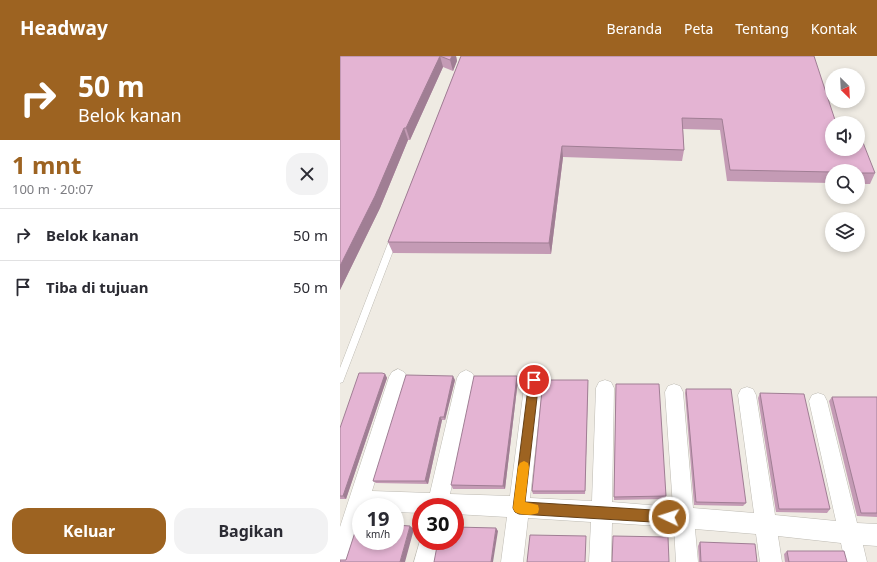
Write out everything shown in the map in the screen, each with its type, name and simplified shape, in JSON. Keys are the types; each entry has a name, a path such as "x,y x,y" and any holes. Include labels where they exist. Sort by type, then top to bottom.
{"street":[{"path":"360,498 398,378"},
{"path":"440,498 466,378"},
{"path":"512,562 534,380"},
{"path":"600,562 600,512 605,388"},
{"path":"674,392 687,562"},
{"path":"746,395 764,524 771,562"},
{"path":"818,401 856,562"},
{"path":"464,506 600,512 764,524 849,534 877,535"},
{"path":"340,560 352,523"},
{"path":"425,562 428,550"}],"lane":[{"path":"340,379 397,230"}],"building":[{"path":"340,56 440,56 406,128 404,128 375,196 340,266"},
{"path":"440,56 452,56 450,60"},
{"path":"461,56 814,56 825,90 825,108 831,108 834,116 825,116 825,156 865,156 865,148 875,173 865,173 865,164 825,164 825,172 730,170 722,119 682,118 684,150 562,146 549,243 388,242"},
{"path":"359,373 385,374 343,496 340,496 340,428"},
{"path":"406,375 453,376 444,417 440,417 425,481 373,481"},
{"path":"474,376 517,376 503,486 451,485"},
{"path":"543,380 588,380 585,491 532,491"},
{"path":"616,384 659,384 666,496 614,497"},
{"path":"686,389 731,389 746,503 696,502"},
{"path":"760,393 804,394 830,509 779,509"},
{"path":"832,397 877,397 877,513 861,513"},
{"path":"404,526 410,526 404,548"},
{"path":"464,527 496,528 491,562 434,562 436,550 464,550"},
{"path":"530,535 586,536 585,562 527,562"},
{"path":"613,536 668,537 669,562 612,562"},
{"path":"352,542 352,550 403,550 400,562 340,562 340,560 346,560"},
{"path":"700,542 755,544 757,562 701,562"},
{"path":"787,551 844,551 847,562 789,562"}],"slow traffic":[{"path":"524,467 519,508 533,509"}],"route":[{"path":"534,380 519,508 669,517"}]}
